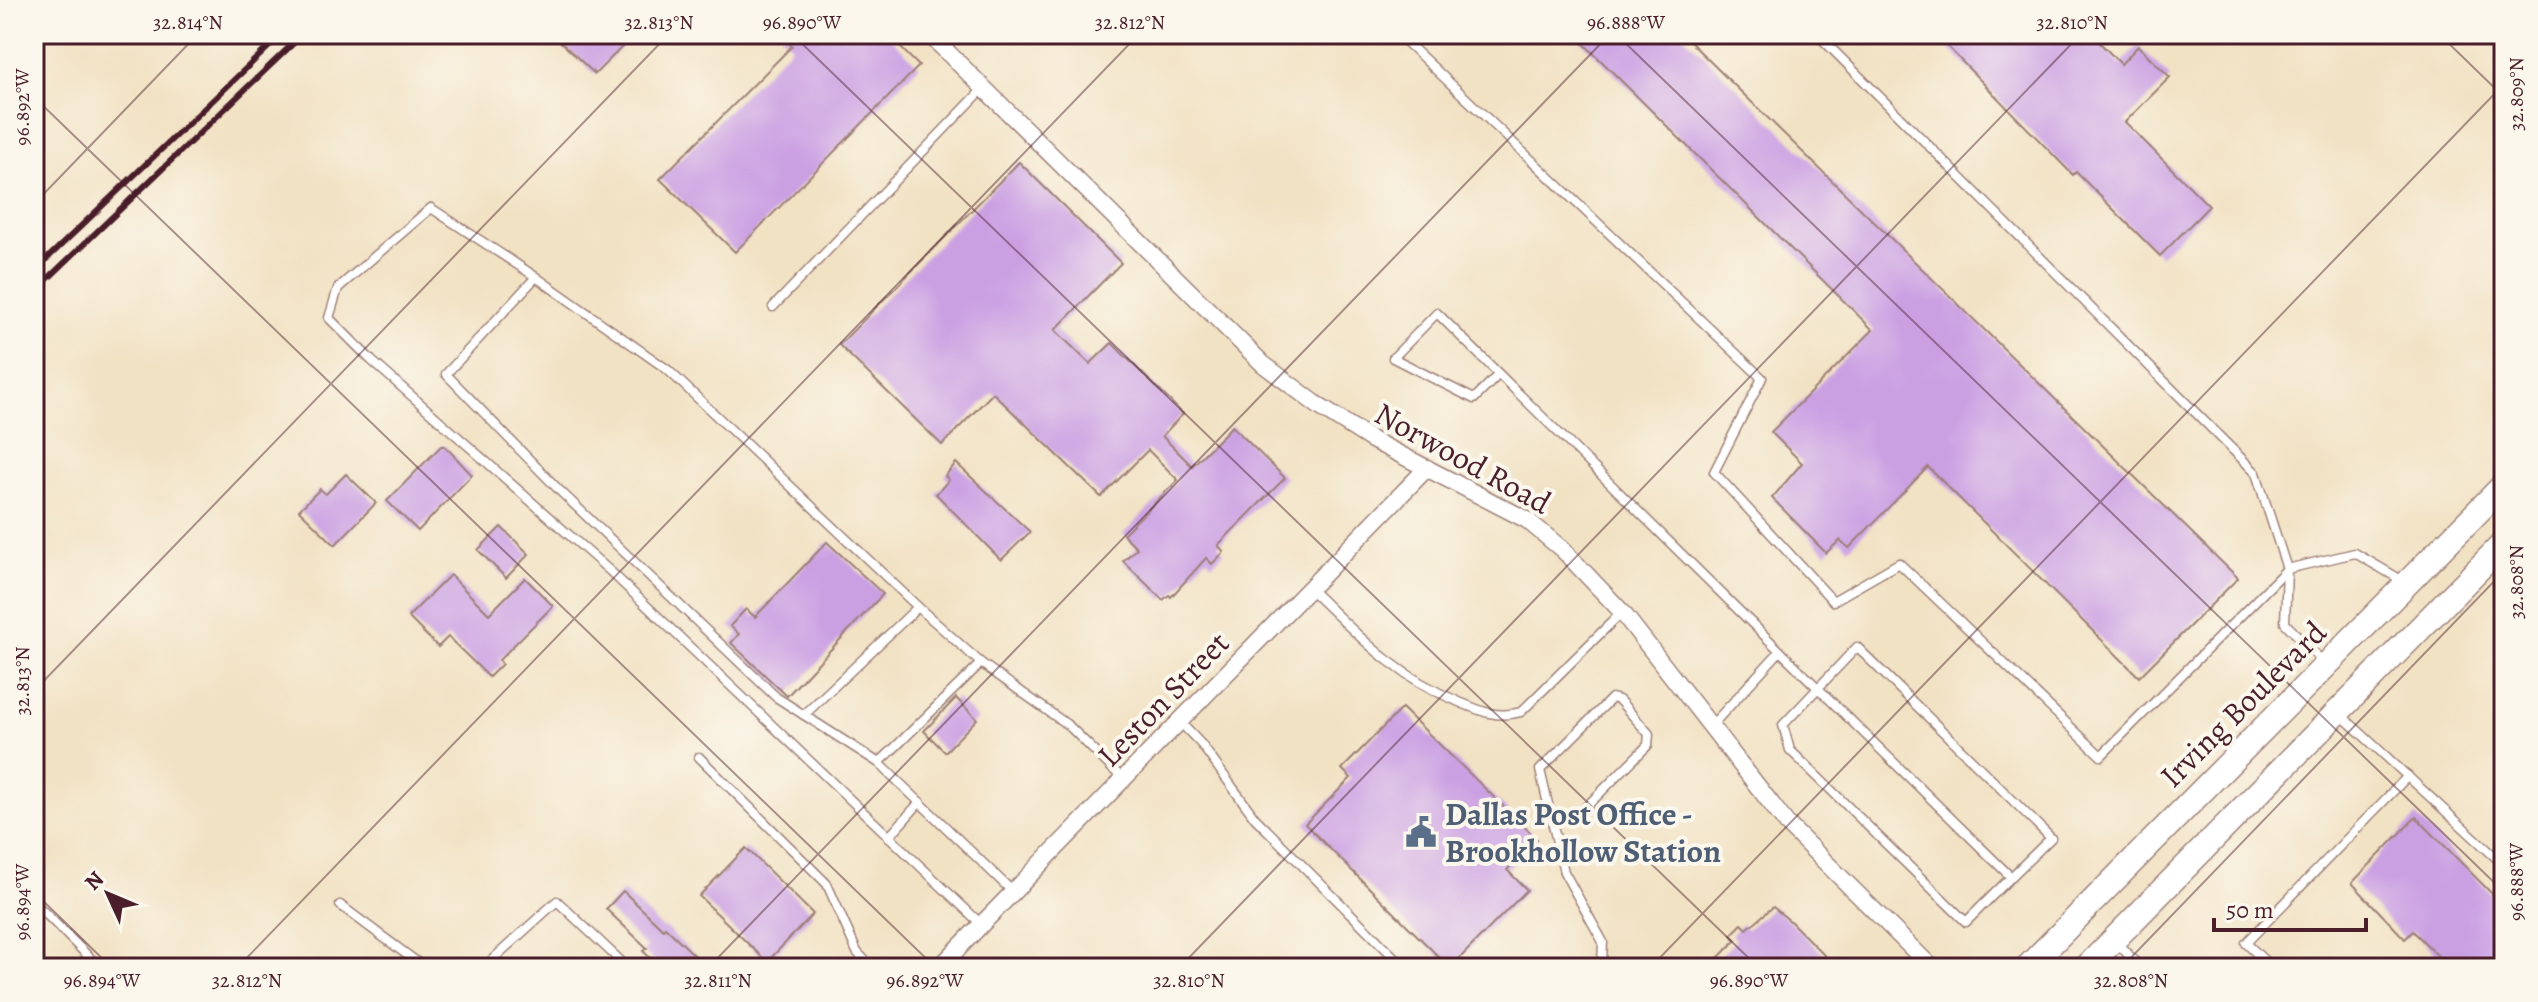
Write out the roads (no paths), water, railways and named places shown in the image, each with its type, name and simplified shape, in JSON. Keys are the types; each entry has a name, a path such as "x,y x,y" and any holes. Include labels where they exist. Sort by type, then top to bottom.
{"main road":[{"name":"Irving Boulevard","path":"2027,968 2504,485"},
{"path":"2086,968 2503,545 2473,517"},
{"path":"2326,665 2356,693"}],"street":[{"name":"Norwood Road","path":"929,34 1263,364 1320,407 1527,520 1563,550 1622,612 1787,824 1932,968"},
{"name":"Leston Street","path":"939,968 1427,468"}],"lane":[{"path":"1398,34 1762,378 1714,472 1833,601 1899,563 2101,756 2287,569 2355,553 2407,583"},
{"path":"1817,34 2256,473 2287,569 2285,623 2326,665"},
{"path":"773,307 984,88"},
{"path":"981,924 611,572 371,360 329,318 338,288 431,208 668,370 918,607 981,663 1069,726 1123,779"},
{"path":"536,277 446,374 631,559 776,697 879,763 1013,892"},
{"path":"1499,374 1474,399 1393,358 1437,313 2011,877"},
{"path":"1309,589 1384,661 1418,685 1501,718 1521,712 1622,612"},
{"path":"804,715 918,607"},
{"path":"1857,647 2051,838 2011,877 1966,922 1790,750 1783,725 1857,647"},
{"path":"1712,725 1780,651"},
{"path":"879,763 981,663"},
{"path":"1551,816 1577,816 1648,745 1649,734 1619,700 1612,698 1540,770 1564,872 1603,942 1602,962 1596,968"},
{"path":"2337,712 2504,865"},
{"path":"1179,722 1201,744 1255,818 1405,968"},
{"path":"699,757 827,884 857,952 872,968"},
{"path":"2272,968 2246,943 2408,776"},
{"path":"889,837 920,802"},
{"path":"483,968 557,901 628,968"},
{"path":"34,902 100,968"},
{"path":"340,905 425,968"},
{"path":"2113,940 2141,968"}],"railway":[{"path":"34,271 282,34"},
{"path":"34,292 303,34"}],"place":[{"name":"Dallas Post Office - Brookhollow Station","path":"1421,832"}]}
